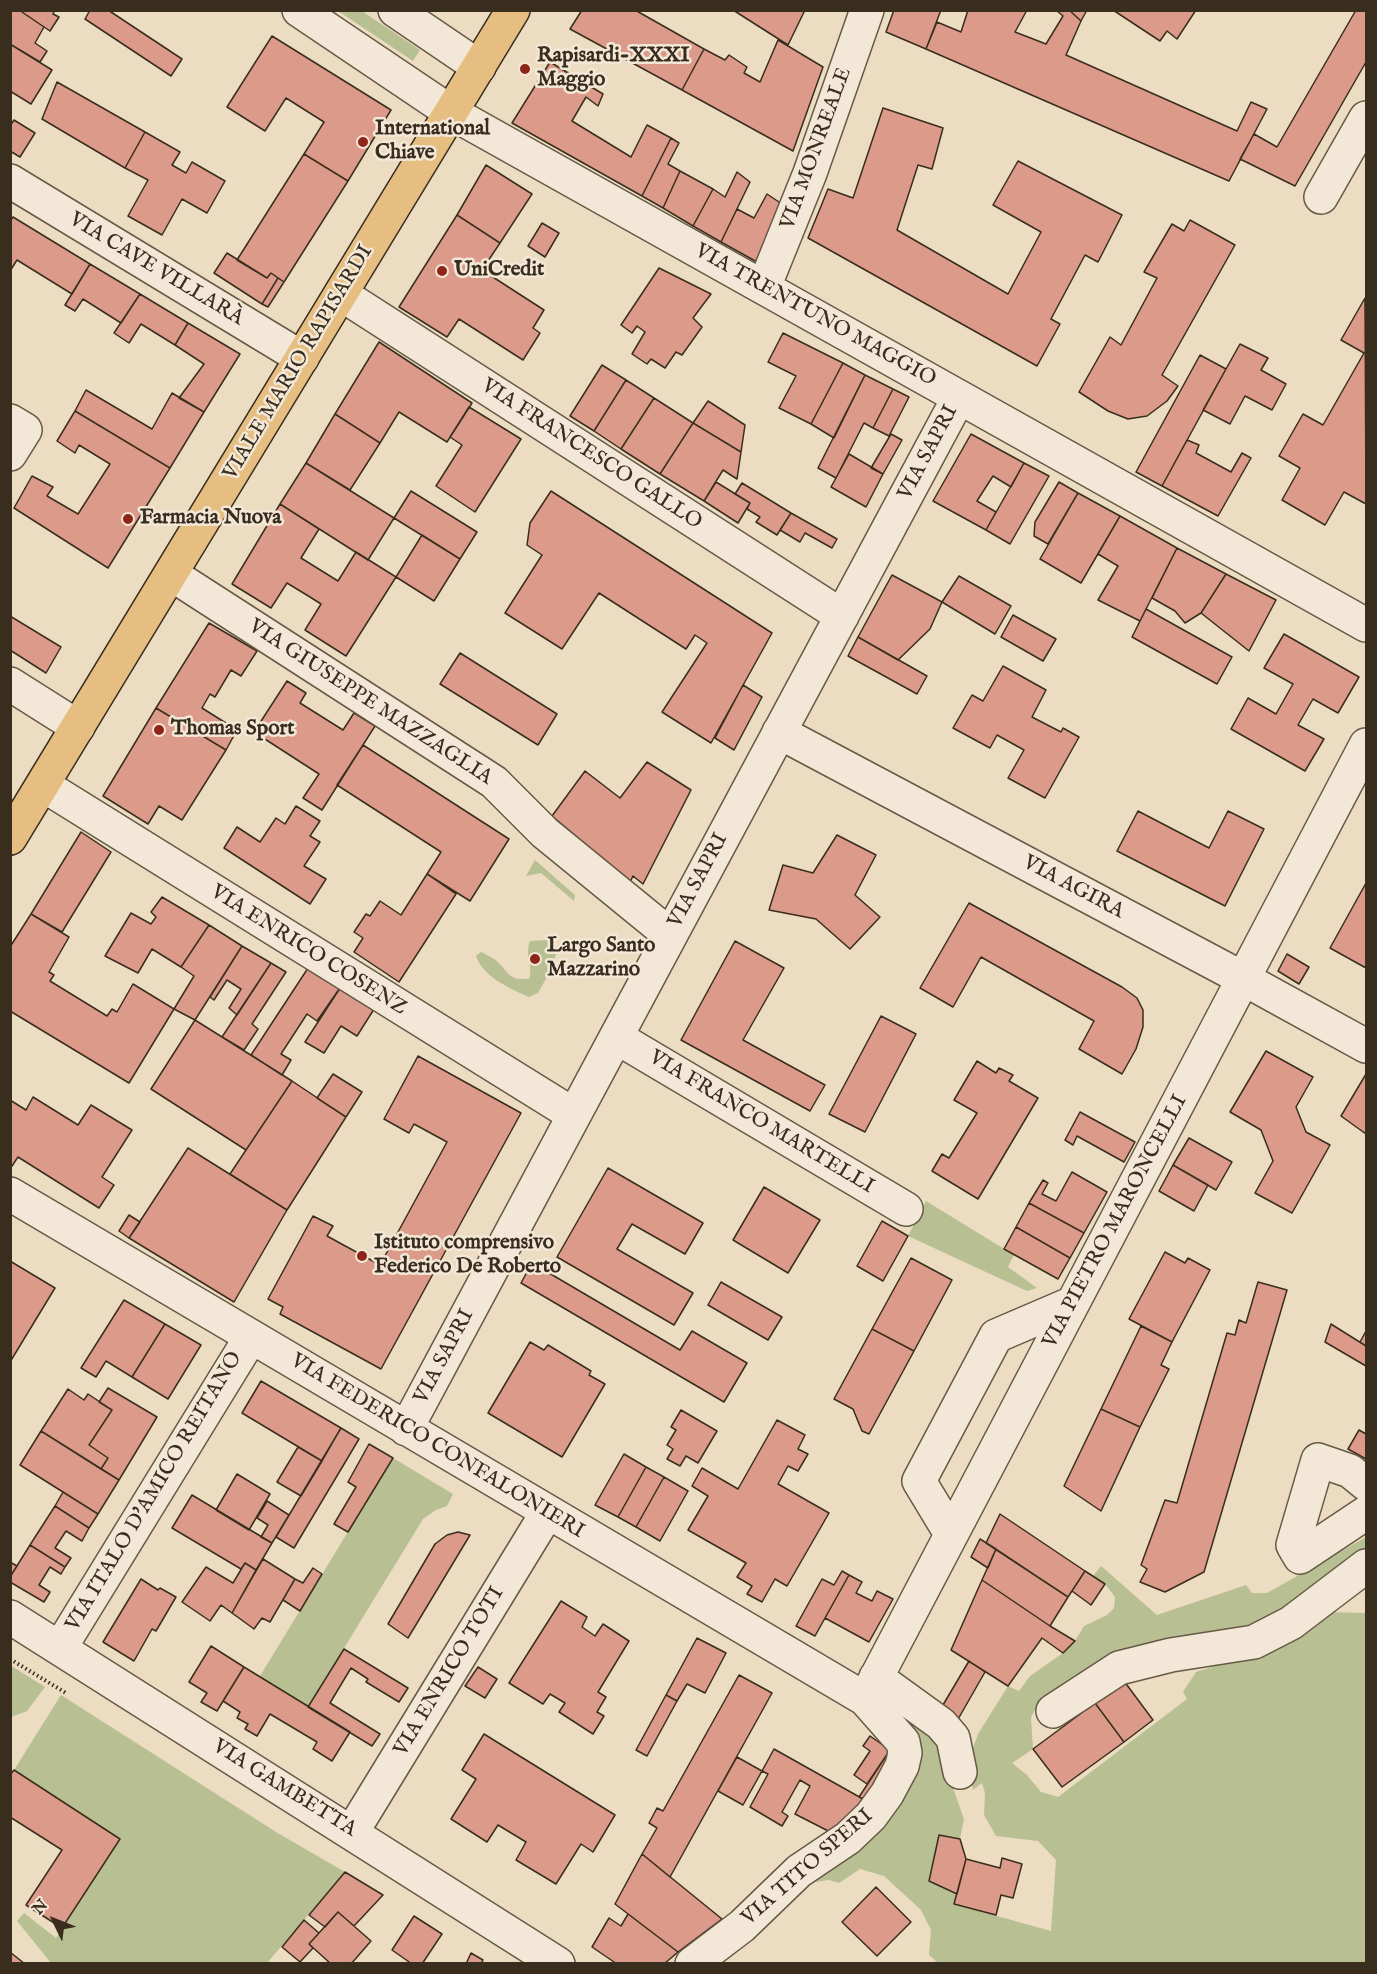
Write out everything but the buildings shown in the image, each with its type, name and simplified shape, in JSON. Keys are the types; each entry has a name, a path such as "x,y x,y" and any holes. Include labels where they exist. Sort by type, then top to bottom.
{"main road":[{"name":"VIALE MARIO RAPISARDI","path":"10,838 513,10"}],"street":[{"name":"VIA TRENTUNO MAGGIO","path":"299,10 452,112 1366,625"},
{"path":"395,10 479,67"},
{"name":"VIA MONREALE","path":"764,287 810,173 867,10"},
{"path":"1321,197 1366,118"},
{"name":"VIA CAVE VILLARÀ","path":"11,182 302,358"},
{"name":"VIA FRANCESCO GALLO","path":"341,294 842,616"},
{"name":"VIA SAPRI","path":"406,1429 959,397"},
{"path":"10,421 25,429 10,454"},
{"name":"VIA GIUSEPPE MAZZAGLIA","path":"171,574 494,782 545,833 670,935"},
{"path":"10,684 78,727"},
{"name":"VIA AGIRA","path":"779,732 1366,1046"},
{"name":"VIA PIETRO MARONCELLI","path":"870,1688 1366,745"},
{"name":"VIA ENRICO COSENZ","path":"43,786 574,1115"},
{"name":"VIA FRANCO MARTELLI","path":"616,1037 906,1209"},
{"name":"VIA FEDERICO CONFALONIERI","path":"10,1194 547,1513 941,1724 953,1738 960,1772"},
{"path":"951,1534 919,1481 996,1336 1073,1303"},
{"name":"VIA ITALO D'AMICO REITANO","path":"60,1648 251,1337"},
{"path":"1366,1484 1350,1472 1318,1460 1293,1545 1300,1557 1366,1513"},
{"name":"VIA ENRICO TOTI","path":"352,1832 547,1513"},
{"path":"1053,1711 1119,1668 1171,1655 1254,1642 1291,1623 1366,1566"},
{"name":"VIA GAMBETTA","path":"10,1617 558,1964"},
{"name":"VIA TITO SPERI","path":"692,1964 742,1926 799,1871 848,1838 871,1816 887,1794 902,1766 905,1754 903,1742 870,1688"}],"green space":[{"path":"338,11 362,11 420,50 413,61"},
{"path":"535,860 575,895 574,901 541,873 526,876"},
{"path":"549,940 555,946 556,954 552,968 538,993 529,997 505,986 491,976 484,970 476,956 481,952 497,961 511,976 518,979 529,979 528,946 530,941"},
{"path":"926,1201 1014,1255 1008,1267 1037,1288 1027,1291 908,1236"},
{"path":"393,1458 453,1494 447,1506 423,1519 308,1707 260,1676"},
{"path":"1366,1537 1366,1551 1307,1596 1250,1625 1210,1638 1045,1704 1039,1701 1031,1718 1033,1749 1012,1763 1027,1775 1041,1792 1058,1797 1187,1699 1183,1692 1196,1672 1257,1653 1326,1612 1366,1613 1366,1963 938,1963 929,1955 931,1930 921,1910 884,1876 860,1869 839,1883 829,1880 808,1883 898,1799 891,1701 938,1735 948,1774 964,1819 960,1839 939,1835 930,1881 957,1894 954,1904 1051,1931 1056,1860 1038,1841 996,1836 984,1815 985,1793 982,1783 973,1790 968,1762 978,1734 1008,1686 1019,1691 1030,1676 1063,1653 1075,1641 1084,1626 1107,1615 1114,1608 1115,1597 1105,1584 1093,1576 1101,1566 1157,1615 1246,1585 1252,1593 1267,1593"},
{"path":"10,1665 45,1687 27,1711 11,1717"},
{"path":"61,1695 276,1832 345,1872 267,1963 51,1963 17,1921 24,1913 56,1938 120,1839 14,1770"}],"place":[{"name":"Rapisardi-XXXI Maggio","path":"525,69"},
{"name":"International Chiave","path":"363,142"},
{"name":"UniCredit","path":"442,271"},
{"name":"Farmacia Nuova","path":"128,519"},
{"name":"Thomas Sport","path":"159,730"},
{"name":"Largo Santo Mazzarino","path":"535,959"},
{"name":"Istituto comprensivo Federico De Roberto","path":"362,1256"}]}
